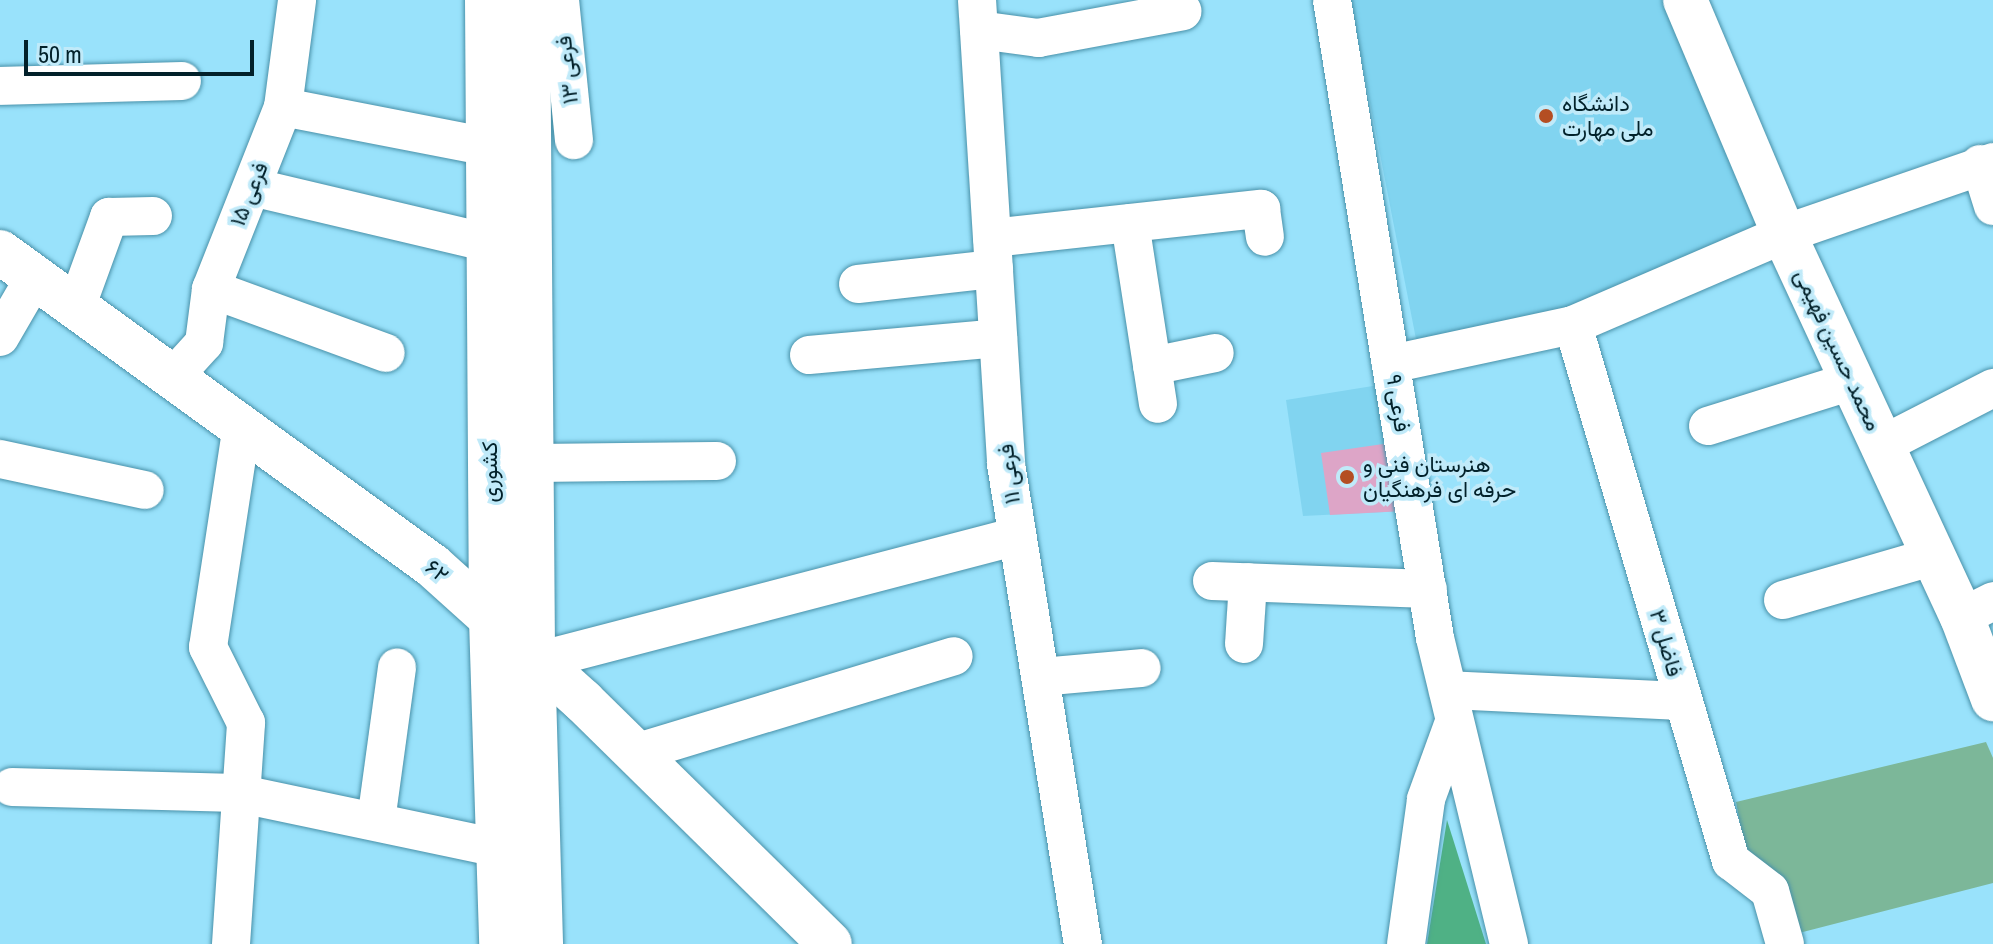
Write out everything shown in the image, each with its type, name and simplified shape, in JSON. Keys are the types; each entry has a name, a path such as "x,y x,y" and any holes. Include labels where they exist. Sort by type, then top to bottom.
{"main road":[{"name":"کشوری","path":"487,0 491,619 501,944"},
{"name":"کشوری","path":"528,0 531,463 541,944"},
{"name":"محمد حسین فهیمی","path":"1685,0 1784,234 1934,556 1978,609 1993,699"},
{"name":"۶۲","path":"0,252 36,275 433,566 635,753 830,944"}],"street":[{"name":"فرعی ۱۵","path":"174,376 204,343 211,289 283,107 297,0"},
{"name":"فرعی ۱۳","path":"560,0 574,140"},
{"name":"فرعی ۹","path":"1332,0 1428,589 1451,706 1509,944"},
{"path":"978,15 1038,38 1183,11"},
{"name":"فرعی ۱۱","path":"978,15 1006,464 1083,944"},
{"path":"0,86 182,81"},
{"path":"283,107 488,147"},
{"path":"1391,364 1573,325 1784,234 1987,163 1993,206"},
{"path":"252,187 489,243"},
{"path":"858,284 1130,223 1261,209 1265,237"},
{"path":"77,305 109,217 153,216"},
{"path":"1130,223 1158,404"},
{"path":"0,337 36,275"},
{"path":"211,289 386,353"},
{"name":"فاضل ۳","path":"1573,325 1731,861 1770,891 1785,944"},
{"path":"809,355 998,338"},
{"path":"1152,366 1215,353"},
{"path":"1708,426 1852,381"},
{"path":"1882,445 1993,388"},
{"path":"231,944 237,793 246,723 208,647 242,426"},
{"path":"0,459 145,490"},
{"path":"531,463 717,461"},
{"path":"535,658 1017,536"},
{"path":"1783,600 1934,556"},
{"path":"1244,644 1230,581 1428,589"},
{"path":"635,753 954,656"},
{"path":"376,821 397,667"},
{"path":"1041,677 1142,668"},
{"path":"1406,944 1426,799 1451,706 1683,701"},
{"path":"12,787 237,793 498,848"}],"shaded area":[{"name":"دانشگاه ملی مهارت","path":"1350,0 1670,0 1767,231 1564,311 1416,339"},
{"name":"هنرستان فنی و حرفه ای فرهنگیان","path":"1379,385 1404,511 1303,516 1286,400"}],"green space":[{"path":"1986,742 1993,758 1993,883 1799,933 1784,879 1745,850 1736,802"},
{"path":"1447,820 1486,944 1427,944"}],"building":[{"path":"1390,443 1404,511 1330,515 1321,453"}],"place":[{"name":"دانشگاه ملی مهارت","path":"1546,116"},
{"name":"هنرستان فنی و حرفه ای فرهنگیان","path":"1347,477"}]}
